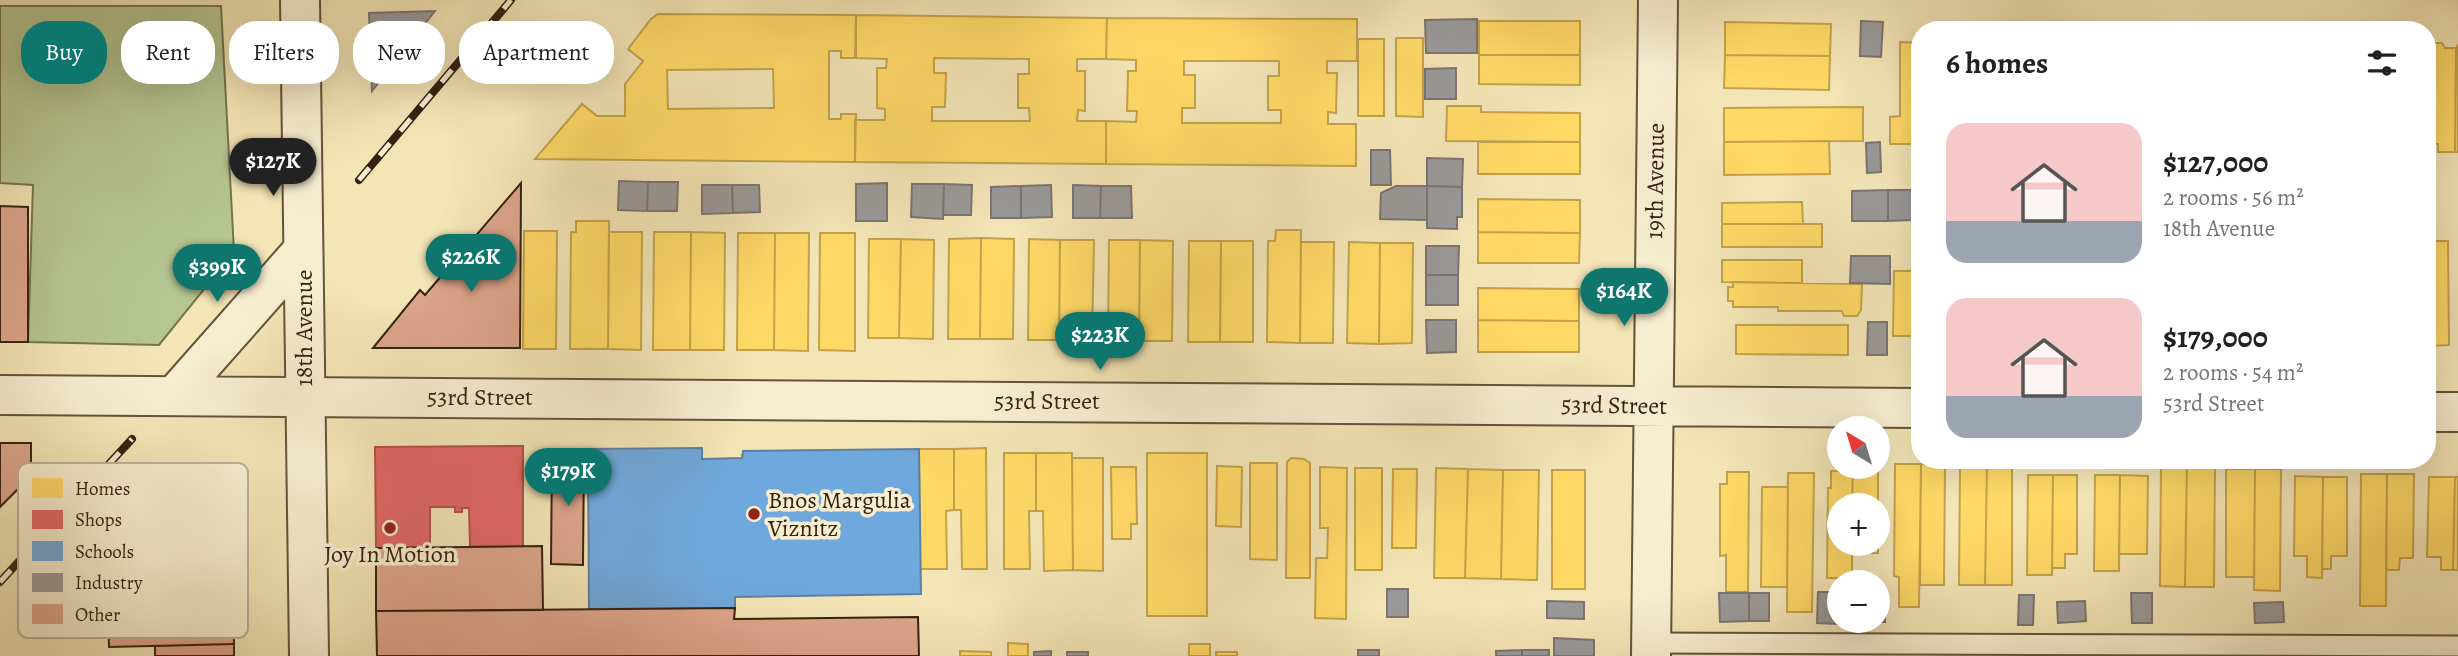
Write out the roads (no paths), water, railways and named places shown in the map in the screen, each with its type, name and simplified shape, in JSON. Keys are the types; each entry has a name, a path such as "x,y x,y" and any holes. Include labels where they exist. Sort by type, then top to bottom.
{"street":[{"name":"18th Avenue","path":"300,0 309,656"},
{"name":"19th Avenue","path":"1651,649 1658,0"},
{"path":"174,396 303,250"},
{"name":"53rd Street","path":"0,395 1911,408"},
{"path":"2436,412 2458,412"}],"lane":[{"path":"1651,649 2458,646"}],"railway":[{"path":"359,180 511,0"},
{"path":"110,463 132,439"},
{"path":"0,582 18,562"}],"place":[{"name":"Bnos Margulia Viznitz","path":"754,514"},
{"name":"Joy In Motion","path":"390,528"}]}
